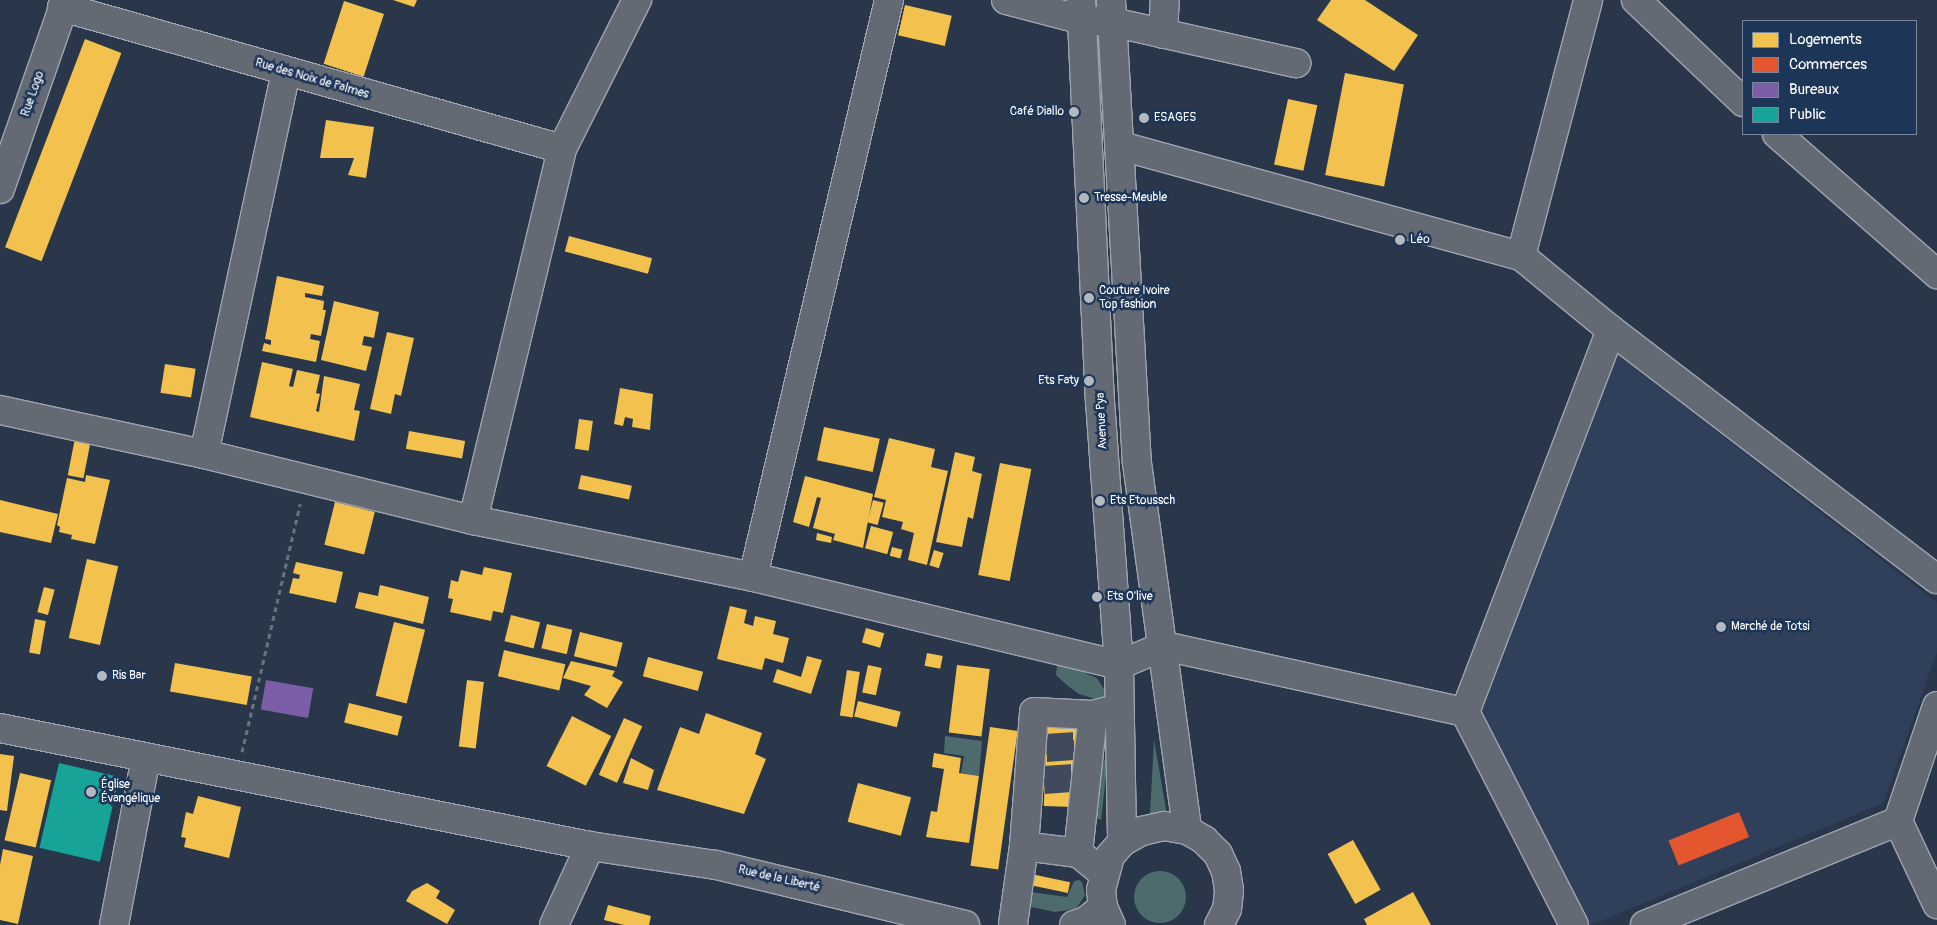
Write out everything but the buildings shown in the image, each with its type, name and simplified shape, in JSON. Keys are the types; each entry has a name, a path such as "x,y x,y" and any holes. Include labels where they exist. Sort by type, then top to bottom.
{"street":[{"path":"473,520 562,149 636,0"},
{"path":"753,577 889,0"},
{"path":"1006,0 1081,10 1112,11 1163,34 1296,63"},
{"path":"1163,34 1165,0"},
{"path":"1521,256 1588,0"},
{"path":"1636,0 1742,101"},
{"name":"Rue des Noix de Palmes","path":"64,4 286,72 562,149"},
{"name":"Rue Logo","path":"0,189 64,4"},
{"name":"Avenue Pya","path":"1081,10 1101,411 1119,664 1122,842"},
{"path":"1112,11 1121,146 1137,463 1164,646 1186,830"},
{"path":"204,454 286,72"},
{"path":"1778,135 1937,274"},
{"path":"1121,146 1521,256 1612,330 1937,579"},
{"path":"1574,925 1466,712 1612,330"},
{"path":"0,410 204,454 473,520 753,577 1119,664 1164,646 1466,712"},
{"path":"1937,706 1898,821 1937,904"},
{"path":"1016,925 1024,846 1037,781 1038,749 1034,712 1093,715 1119,708"},
{"path":"1078,853 1080,778 1083,746 1093,715"},
{"name":"Rue de la Liberté","path":"0,728 590,846 716,865 965,925"},
{"path":"114,925 146,758"},
{"path":"1645,925 1898,821"},
{"path":"1074,925 1086,920 1108,920 1103,872 1110,856 1122,842 1142,830 1164,826 1186,830 1204,840 1218,854 1226,872 1238,925"},
{"path":"554,925 590,846"},
{"path":"1024,846 1078,853 1103,872"},
{"path":"1219,925 1227,909 1229,891"}],"path":[{"path":"236,776 306,480"}],"shaded area":[{"name":"Marché de Totsi","path":"1616,353 1937,603 1937,652 1883,803 1591,925 1583,925 1467,722"}],"green space":[{"path":"1067,665 1097,678 1108,696 1095,699 1079,694 1068,686 1056,675 1057,666"},
{"path":"945,736 982,741 979,776 961,773 964,756 944,753"},
{"path":"1154,740 1166,809 1164,812 1150,814"},
{"path":"1108,759 1101,820 1093,817 1093,764"},
{"path":"1155,871 1165,871 1179,878 1186,892 1186,902 1179,916 1165,923 1155,923 1145,919 1138,912 1134,902 1134,892 1138,882 1145,875"},
{"path":"1079,880 1082,882 1085,895 1076,909 1055,912 1027,906 1030,892 1067,897 1074,881"}],"tunnel":[{"path":"1046,748 1076,746"},
{"path":"1044,780 1074,778"}],"place":[{"name":"Café Diallo","path":"1074,112"},
{"name":"ESAGES","path":"1144,118"},
{"name":"Tresse-Meuble","path":"1084,198"},
{"name":"Léo","path":"1400,240"},
{"name":"Couture Ivoire Top fashion","path":"1089,298"},
{"name":"Ets Faty","path":"1089,381"},
{"name":"Ets Etoussch","path":"1100,501"},
{"name":"Ets O'live","path":"1097,597"},
{"name":"Marché de Totsi","path":"1721,627"},
{"name":"Ris Bar","path":"102,676"},
{"name":"Église Évangélique","path":"91,792"}]}
